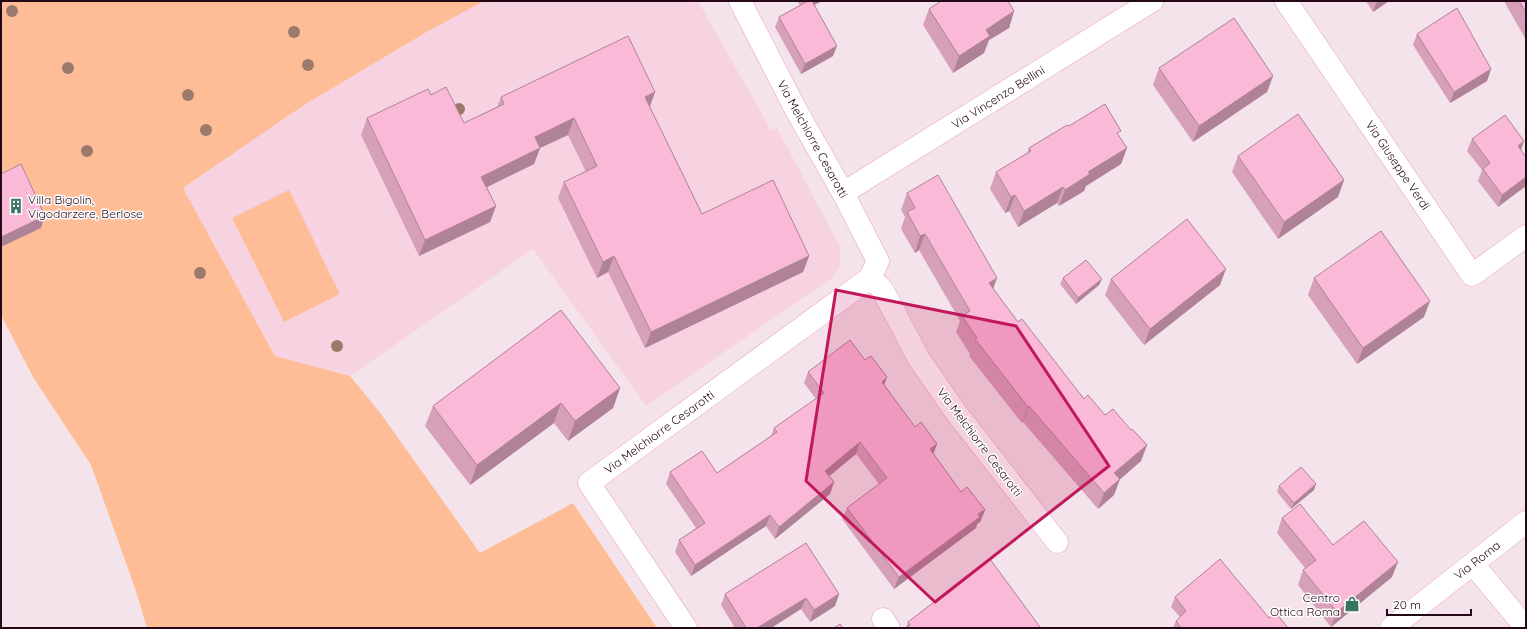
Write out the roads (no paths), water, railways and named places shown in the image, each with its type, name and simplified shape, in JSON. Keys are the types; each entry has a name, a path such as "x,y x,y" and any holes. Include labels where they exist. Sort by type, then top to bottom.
{"street":[{"name":"Via Melchiorre Cesarotti","path":"686,628 589,483 870,278 878,261 843,193 796,110 740,1"},
{"name":"Via Vincenzo Bellini","path":"843,193 1152,1"},
{"name":"Via Giuseppe Verdi","path":"1286,1 1472,275 1526,236"},
{"name":"Via Melchiorre Cesarotti","path":"870,278 882,289 919,359 955,411 1057,542"},
{"name":"Via Roma","path":"1391,628 1526,522"},
{"path":"1473,564 1526,628"}],"place":[{"name":"Villa Bigolin, Vigodarzere, Berlose","path":"16,206"},
{"name":"Centro Ottica Roma","path":"1352,604"}]}
